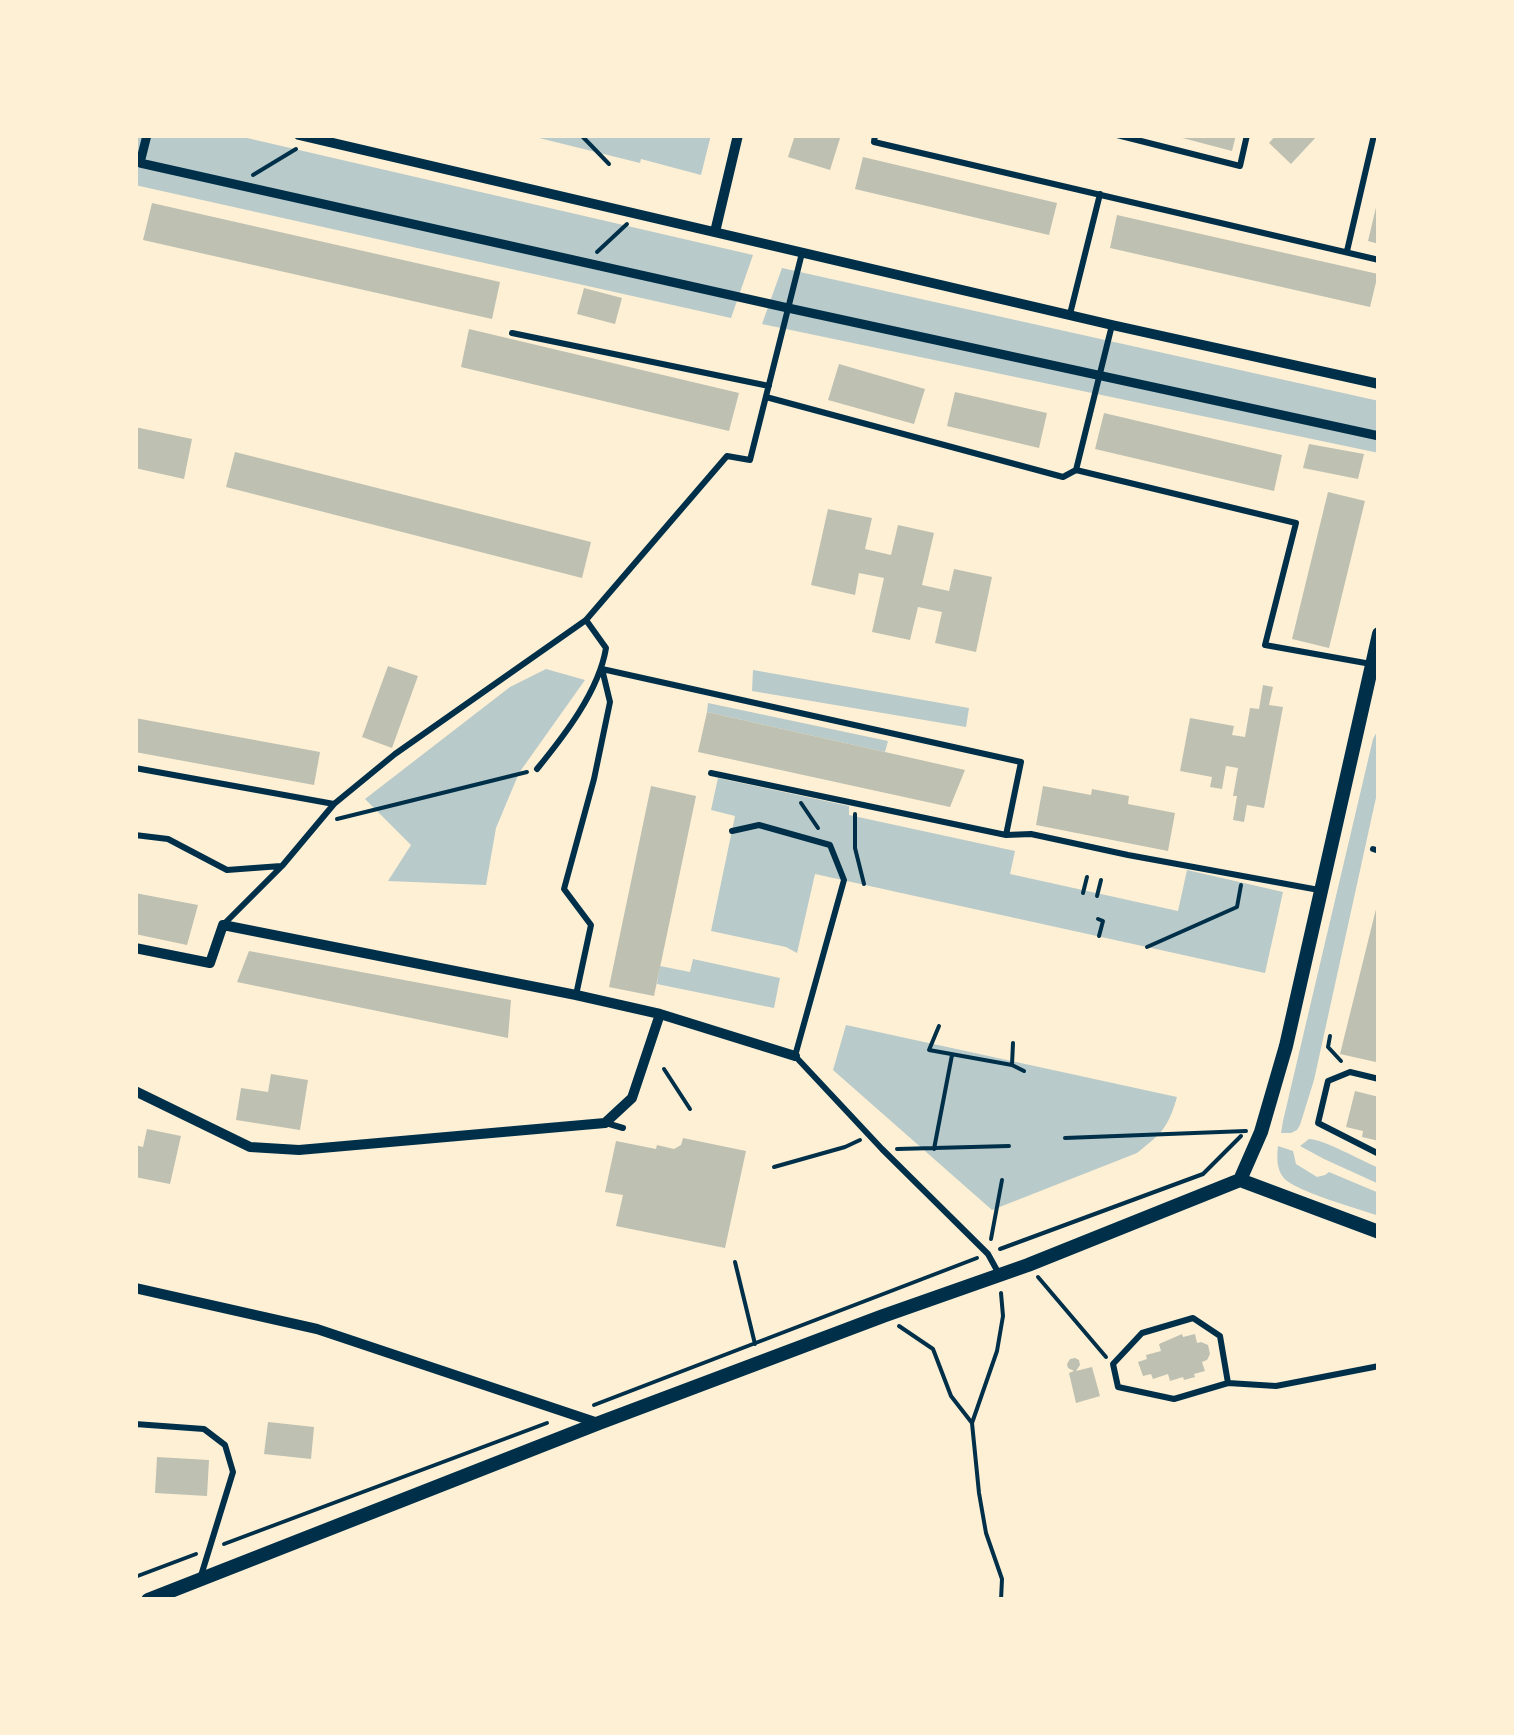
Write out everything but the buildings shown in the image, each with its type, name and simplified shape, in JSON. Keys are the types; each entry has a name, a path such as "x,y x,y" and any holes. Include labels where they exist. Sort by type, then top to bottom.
{"street":[{"path":"147,135 139,152 140,163 1379,436"},
{"path":"299,135 1379,384"},
{"path":"715,232 738,135"},
{"path":"148,1600 599,1423 1028,1266 1240,1180 1256,1148 1271,1100 1379,634"},
{"path":"135,948 210,963 223,925 576,994 660,1014 795,1056"},
{"path":"135,1092 250,1148 299,1150 605,1123 632,1098 660,1014"},
{"path":"1240,1180 1379,1232"},
{"path":"135,1288 317,1329 599,1423"}],"lane":[{"path":"876,135 874,142 1379,260"},
{"path":"1117,135 1240,166 1247,135"},
{"path":"1347,251 1374,135"},
{"path":"1070,315 1100,194"},
{"path":"223,925 282,866 334,804 395,754 586,620 727,456 750,460 802,253"},
{"path":"1076,470 1112,325"},
{"path":"512,334 769,386"},
{"path":"766,397 1064,477 1076,470 1296,523 1266,645 1372,664"},
{"path":"536,769 562,737 602,669 606,648 586,620"},
{"path":"602,669 1021,762 1006,835"},
{"path":"576,994 591,925 564,889 610,702 602,669"},
{"path":"135,768 334,804"},
{"path":"711,773 1006,835 1031,834 1128,856 1320,890"},
{"path":"732,831 760,825 830,845 844,880 795,1056 988,1254 1000,1276"},
{"path":"135,835 168,839 228,870 282,866"},
{"path":"1379,1079 1350,1072 1328,1081 1318,1123 1379,1154"},
{"path":"605,1123 623,1128"},
{"path":"1228,1383 1220,1336 1193,1318 1142,1334 1113,1364 1118,1387 1174,1398 1228,1383 1276,1386 1379,1366"},
{"path":"135,1424 204,1429 224,1445 233,1472 200,1580"}],"path":[{"path":"582,135 609,164"},
{"path":"236,185 313,138"},
{"path":"584,263 638,214"},
{"path":"317,824 536,769"},
{"path":"792,791 830,845"},
{"path":"855,804 854,848 864,884"},
{"path":"1147,946 1237,907 1243,875"},
{"path":"1083,893 1087,877"},
{"path":"1097,896 1101,880"},
{"path":"1098,919 1102,920 1099,936"},
{"path":"939,1026 930,1050 1012,1065 1024,1072"},
{"path":"1330,1036 1328,1047 1350,1072"},
{"path":"1012,1065 1014,1043"},
{"path":"934,1148 952,1054"},
{"path":"664,1070 690,1109"},
{"path":"135,1577 1203,1174 1246,1131 1065,1138"},
{"path":"882,1149 1008,1146"},
{"path":"774,1167 845,1147"},
{"path":"988,1254 1002,1180"},
{"path":"736,1262 755,1344"},
{"path":"1028,1266 1113,1364"},
{"path":"1000,1276 1003,1316 996,1351 972,1423 981,1506 1002,1579 1001,1600"},
{"path":"883,1316 932,1349 950,1396 972,1423"}],"shaded area":[{"path":"135,135 234,135 753,255 731,318 135,185"},
{"path":"527,135 711,135 701,175"},
{"path":"782,268 1379,401 1379,453 762,324"},
{"path":"546,669 585,680 519,773 496,828 486,885 388,881 411,845 365,799 510,687"},
{"path":"753,670 969,708 966,727 752,691"},
{"path":"708,703 888,741 885,752 707,712"},
{"path":"1379,728 1379,784 1314,1080 1297,1130 1281,1133 1373,739"},
{"path":"718,778 849,806 849,815 1015,851 1010,874 1178,911 1187,870 1283,892 1265,973 815,874 797,953 786,947 711,931 735,816 711,810"},
{"path":"693,959 780,978 774,1008 657,984 660,966 690,972"},
{"path":"846,1025 1177,1097 1163,1129 1137,1153 992,1210 833,1070"},
{"path":"1309,1139 1379,1168 1379,1184 1300,1146"},
{"path":"1278,1146 1293,1151 1296,1164 1317,1177 1329,1172 1379,1193 1379,1216 1289,1182 1279,1170"}]}
